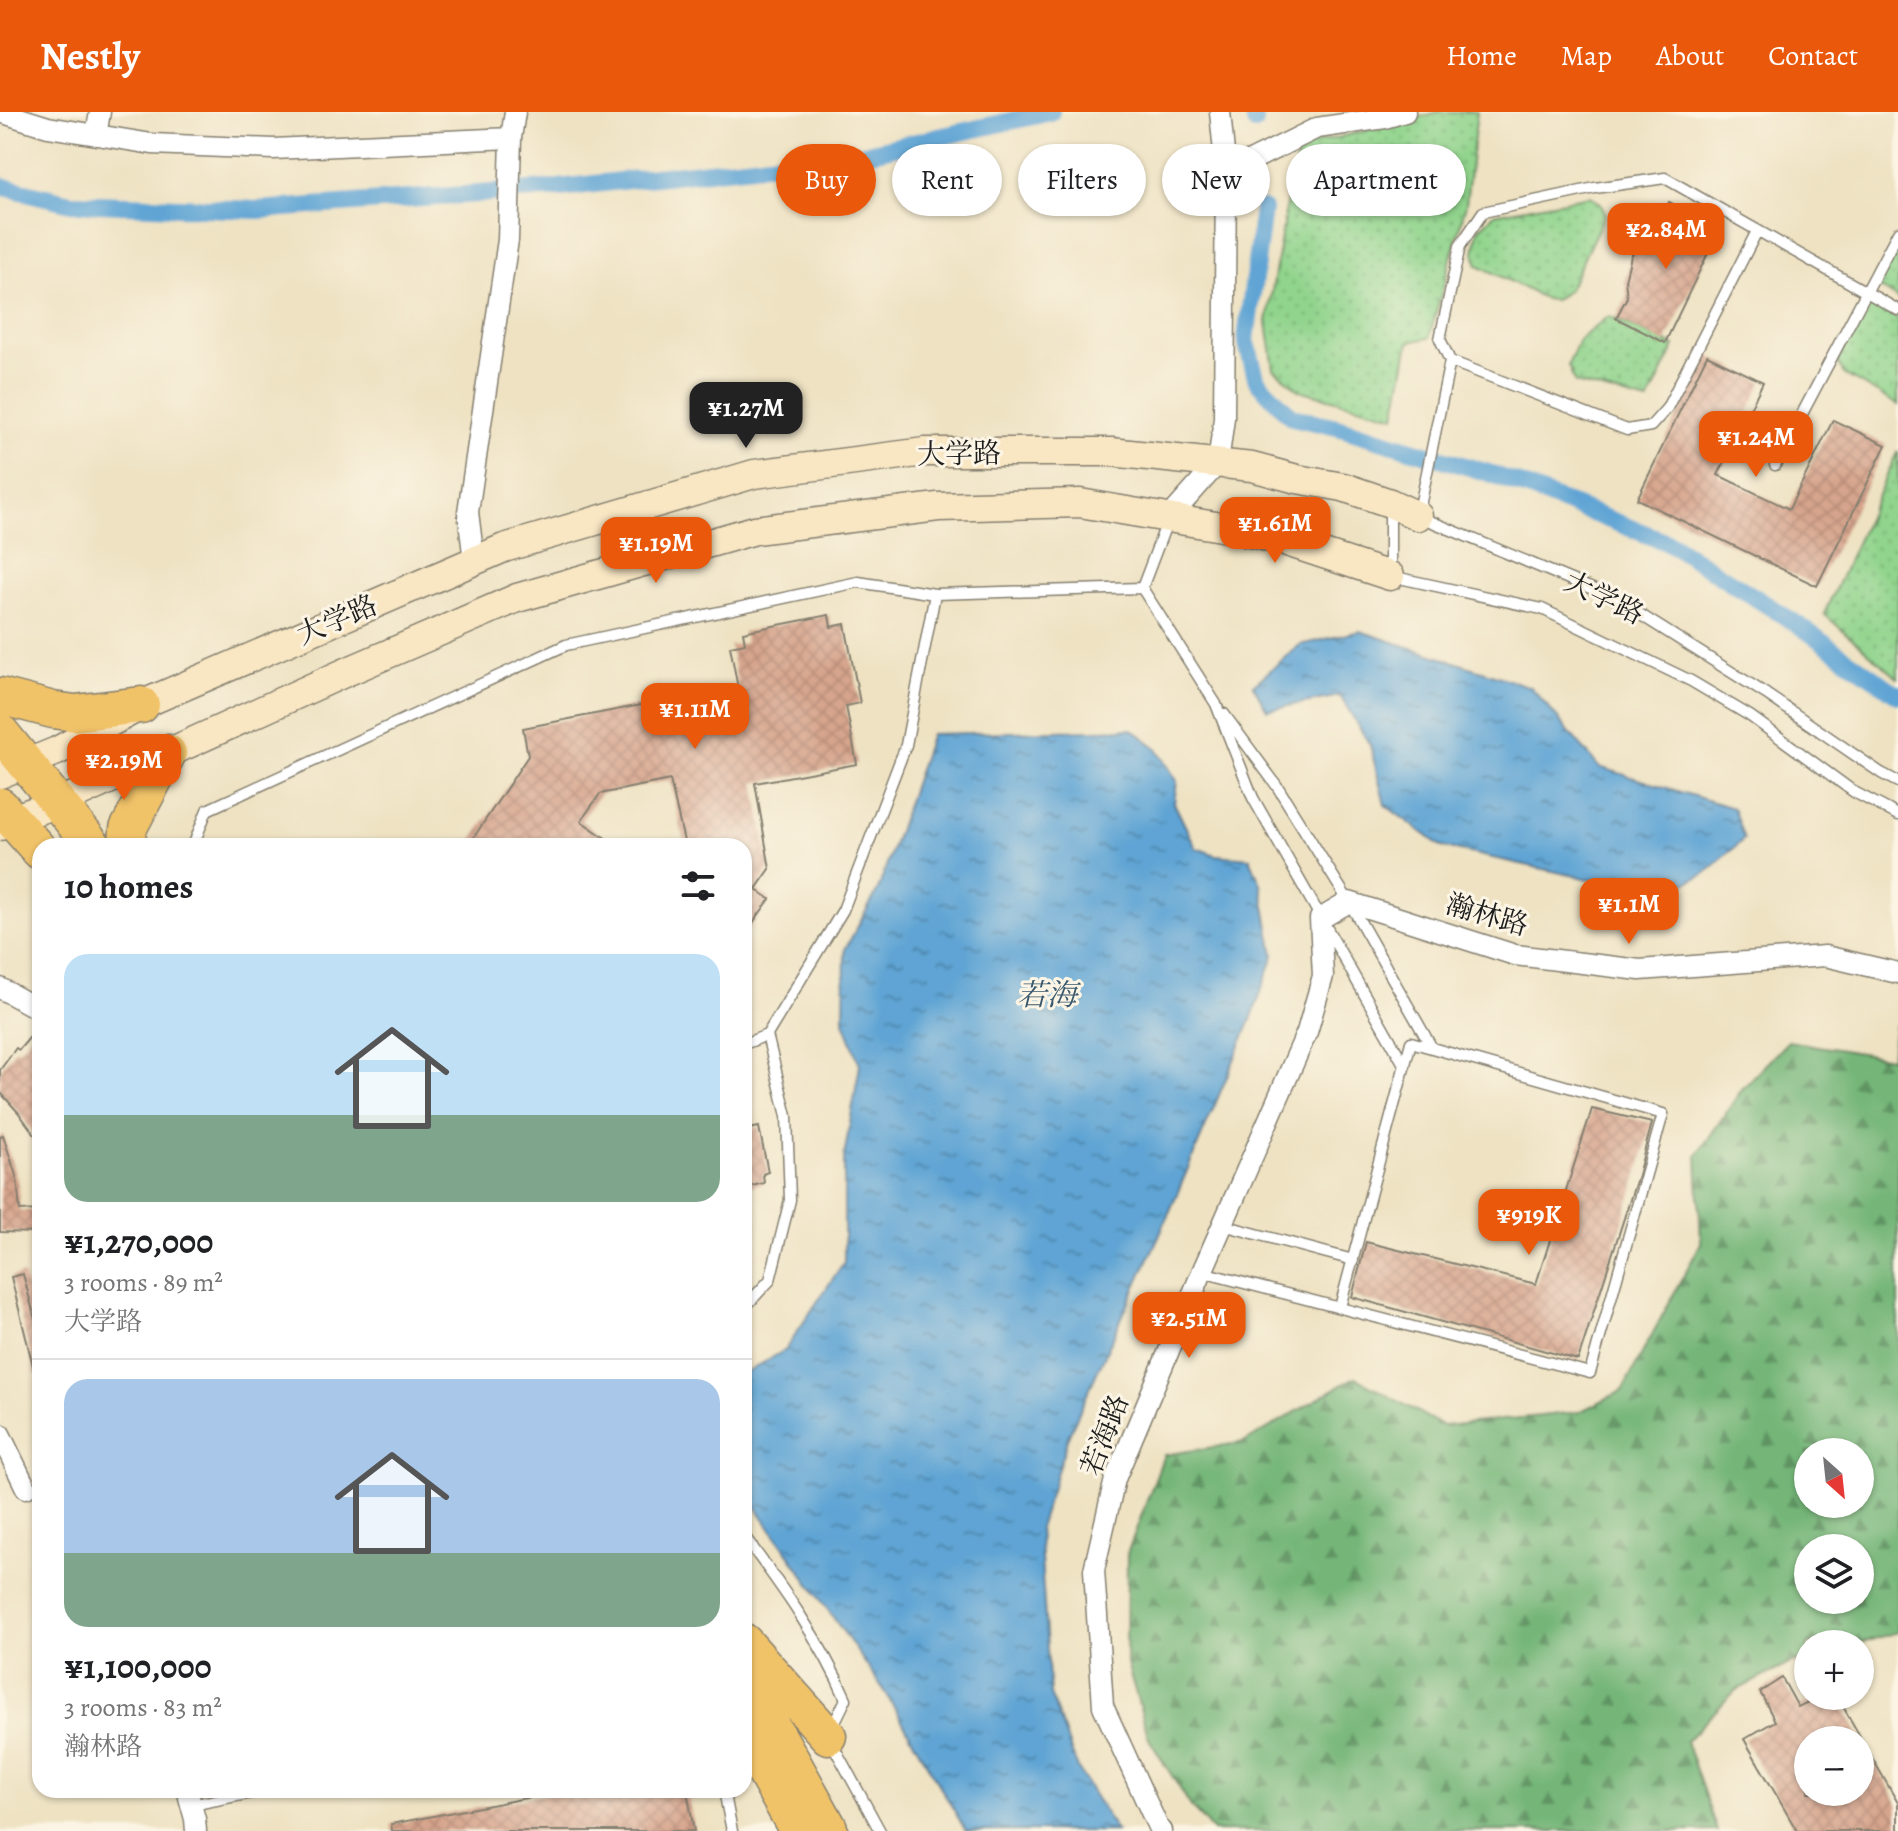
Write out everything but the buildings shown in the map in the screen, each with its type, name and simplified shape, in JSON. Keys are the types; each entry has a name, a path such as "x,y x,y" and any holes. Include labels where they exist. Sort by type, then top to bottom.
{"highway":[{"path":"0,696 75,713 141,705"},
{"path":"0,732 12,768 58,803 86,838"},
{"path":"127,838 128,829 168,753"},
{"path":"4,817 32,843"},
{"path":"752,1651 828,1736"},
{"path":"752,1696 779,1738 814,1829"},
{"path":"752,1746 814,1829"}],"street":[{"path":"0,112 48,127 152,144 273,149 511,138"},
{"path":"96,135 100,112"},
{"path":"474,561 468,512 508,240 511,138 515,112"},
{"path":"1220,112 1223,144"},
{"path":"1270,151 1317,128 1405,112"},
{"path":"1169,518 1218,463 1224,418 1226,216"},
{"name":"大学路","path":"12,768 57,751 141,705 504,548 754,474 925,452 1111,452 1252,467 1343,487 1418,516"},
{"name":"大学路","path":"4,817 58,803 517,598 755,530 938,507 1080,503 1281,540 1390,576"},
{"path":"1320,919 1349,902"},
{"name":"瀚林路","path":"1349,902 1515,955 1640,970 1825,956 1898,973"},
{"name":"若海路","path":"1162,1831 1103,1706 1094,1570 1115,1479 1307,1032 1323,976 1320,919"},
{"path":"0,988 32,1006"},
{"path":"0,1434 26,1488"},
{"path":"189,1798 196,1831"}],"lane":[{"path":"1418,516 1450,361 1440,339 1460,246 1483,212 1595,188 1665,178 1898,310"},
{"path":"1450,361 1627,430 1651,426 1667,408 1757,231"},
{"path":"1775,465 1898,232"},
{"path":"1390,503 1390,576"},
{"name":"大学路","path":"1418,516 1614,598 1898,782"},
{"path":"1142,588 1169,518"},
{"name":"大学路","path":"1390,576 1542,609 1691,681 1750,716 1854,792 1898,815"},
{"path":"196,838 207,810 566,645 858,582 935,594 1142,588"},
{"path":"1142,588 1216,704 1277,786 1349,902 1432,1048"},
{"path":"752,1041 767,1035 843,910 906,745 935,594"},
{"path":"1216,704 1253,798 1405,1066"},
{"path":"752,1299 770,1280 790,1200 787,1116 767,1035"},
{"path":"1202,1272 1590,1373 1663,1114 1411,1042 1340,1307"},
{"path":"1223,1225 1353,1260"},
{"path":"752,1547 779,1583 835,1674 846,1699 828,1736 880,1831"},
{"path":"726,1798 732,1831"}],"green space":[{"path":"1439,112 1477,112 1466,204 1466,144 1312,144"},
{"path":"1590,196 1601,204 1605,214 1569,289 1555,300 1545,299 1478,265 1474,252 1478,230 1494,214"},
{"path":"1286,206 1286,216 1463,216 1429,338 1409,342 1395,416 1299,390 1274,369 1267,322"},
{"path":"1898,247 1898,299 1875,285"},
{"path":"1869,302 1898,319 1898,405 1844,374 1837,362"},
{"path":"1609,316 1675,346 1648,402 1575,383 1568,365 1579,340"},
{"path":"1898,451 1898,678 1824,614"},
{"path":"1895,1025 1898,1026 1898,1632 1874,1639 1874,1630 1794,1630 1794,1662 1735,1691 1686,1741 1717,1831 1213,1831 1192,1808 1149,1739 1126,1660 1127,1554 1164,1455 1245,1442 1355,1377 1443,1426 1579,1412 1622,1391 1701,1243 1697,1155 1743,1088 1788,1041 1891,1058"}],"water":[{"path":"1360,631 1531,687 1599,767 1733,808 1744,839 1705,874 1671,890 1621,886 1442,847 1385,805 1370,745 1340,696 1267,710 1253,685 1300,645"},
{"name":"若海","path":"1132,729 1156,747 1177,781 1174,803 1196,848 1216,855 1250,858 1261,884 1274,955 1251,1020 1163,1227 1069,1434 1039,1528 1050,1694 1078,1769 1116,1831 966,1831 884,1690 752,1501 752,1369 785,1350 844,1262 844,1157 860,1065 844,1021 845,949 878,890 931,734"}],"waterway":[{"path":"0,186 71,203 258,210 559,188 867,153 1051,112"},
{"path":"1254,112 1255,122"},
{"path":"1262,216 1246,340 1257,381 1292,417 1337,427 1492,474 1669,543 1800,626 1898,695"}]}
